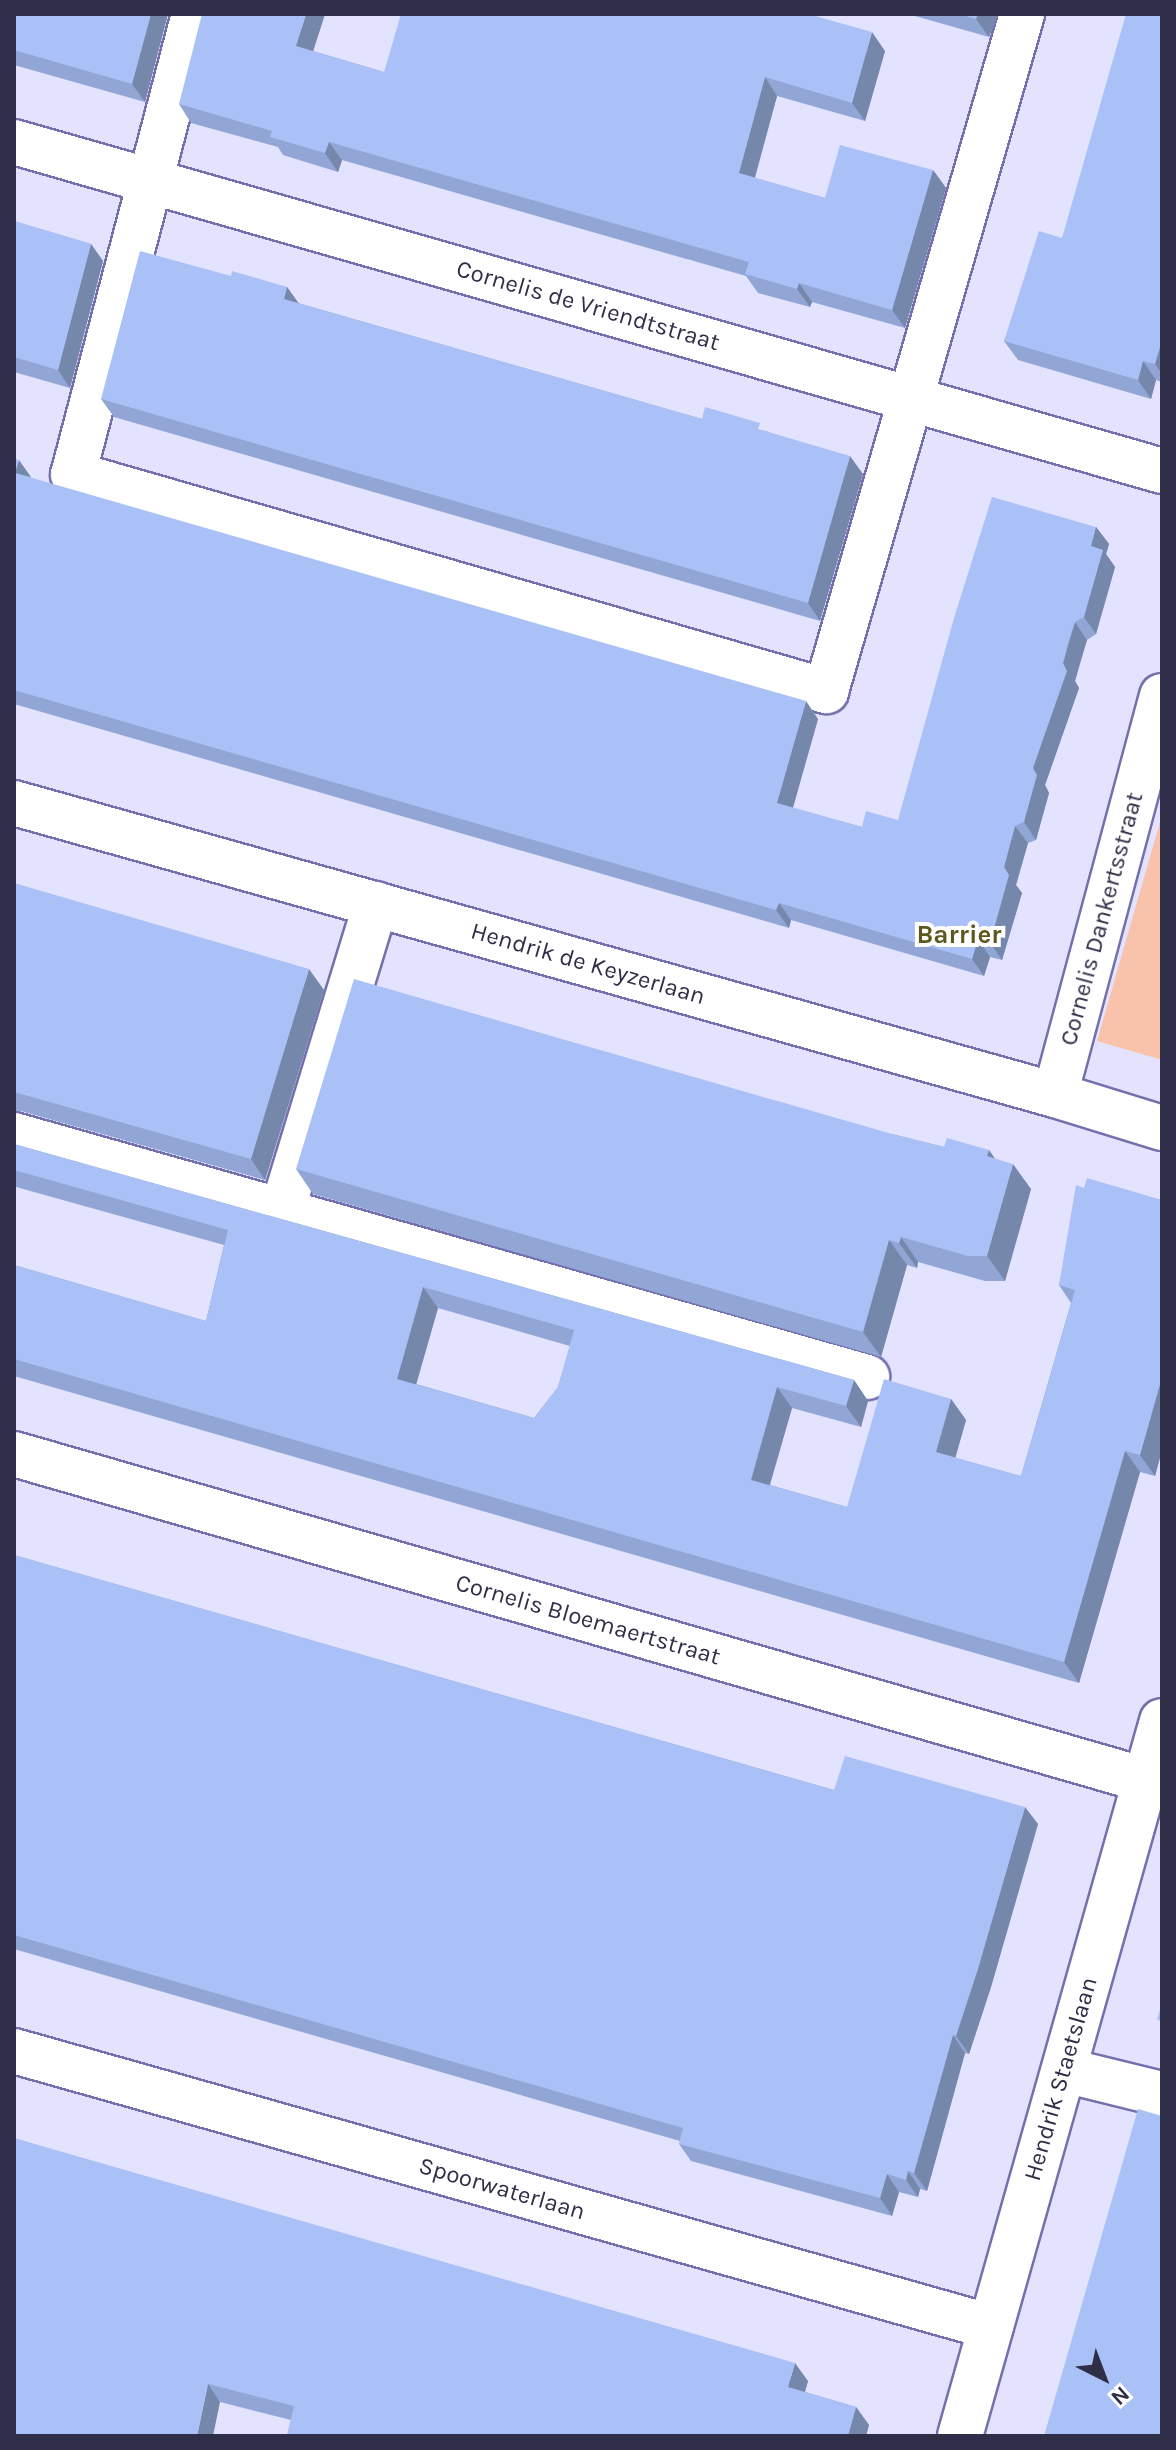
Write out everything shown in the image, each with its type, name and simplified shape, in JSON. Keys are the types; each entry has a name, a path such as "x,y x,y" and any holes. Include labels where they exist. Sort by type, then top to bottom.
{"street":[{"path":"194,14 73,474 826,691 1022,14"},
{"name":"Cornelis de Vriendtstraat","path":"14,142 1162,471"},
{"name":"Cornelis Dankertsstraat","path":"1055,1095 1162,696"},
{"name":"Hendrik de Keyzerlaan","path":"14,803 1055,1095 1162,1128"},
{"path":"282,1211 376,904"},
{"path":"14,1135 867,1377"},
{"name":"Cornelis Bloemaertstraat","path":"14,1454 1154,1783"},
{"name":"Hendrik Staetslaan","path":"960,2436 1064,2070 1154,1783 1162,1721"},
{"name":"Spoorwaterlaan","path":"14,2051 991,2327"},
{"path":"1064,2070 1162,2094"}],"shaded area":[{"path":"1162,815 1162,1060 1097,1041"}],"building":[{"path":"14,14 151,14 132,84 14,50"},
{"path":"202,14 306,14 296,46 384,72 401,14 808,14 872,32 852,103 765,77 739,173 825,198 840,145 933,170 892,310 799,283 797,289 745,274 749,262 329,142 325,153 270,137 272,131 179,104"},
{"path":"959,14 978,14 976,19"},
{"path":"1126,14 1162,14 1162,340 1155,364 1143,361 1138,380 1004,341 1039,231 1062,238"},
{"path":"14,221 91,244 58,370 14,357"},
{"path":"140,251 231,276 232,271 287,287 284,299 702,419 705,407 760,423 758,429 850,456 808,603 101,399"},
{"path":"14,458 19,460 15,473 806,701 777,803 862,827 866,811 898,820 954,618 992,497 1096,527 1091,546 1103,550 1084,617 1075,622 1069,640 1063,663 1067,671 1033,768 1037,775 1024,822 1015,826 1004,867 1009,875 990,943 978,939 972,959 779,903 776,910 14,690"},
{"path":"14,883 309,969 251,1159 14,1092"},
{"path":"354,979 892,1134 944,1147 947,1138 989,1150 987,1156 1013,1164 987,1256 968,1256 901,1237 899,1243 889,1240 863,1332 296,1169"},
{"path":"14,1144 854,1380 846,1406 777,1387 751,1480 847,1507 884,1379 951,1399 936,1452 1021,1476 1075,1290 1059,1285 1076,1185 1084,1188 1087,1178 1162,1200 1162,1377 1140,1455 1125,1451 1064,1662 14,1359 14,1265 206,1321 228,1230 14,1170","holes":["423,1287 574,1330 558,1387 534,1418 397,1379"]},
{"path":"14,1555 834,1790 845,1756 1025,1807 978,1969 956,2036 953,2035 914,2173 908,2171 906,2180 887,2174 880,2198 679,2144 683,2128 14,1935"},
{"path":"1162,2003 1162,2021 1157,2020"},
{"path":"1138,2109 1162,2116 1162,2436 1044,2436"},
{"path":"14,2138 795,2363 788,2387 856,2407 848,2436 287,2436 294,2406 208,2384 197,2436 14,2436"}],"district":[{"name":"Barrier","path":"959,935"}]}
